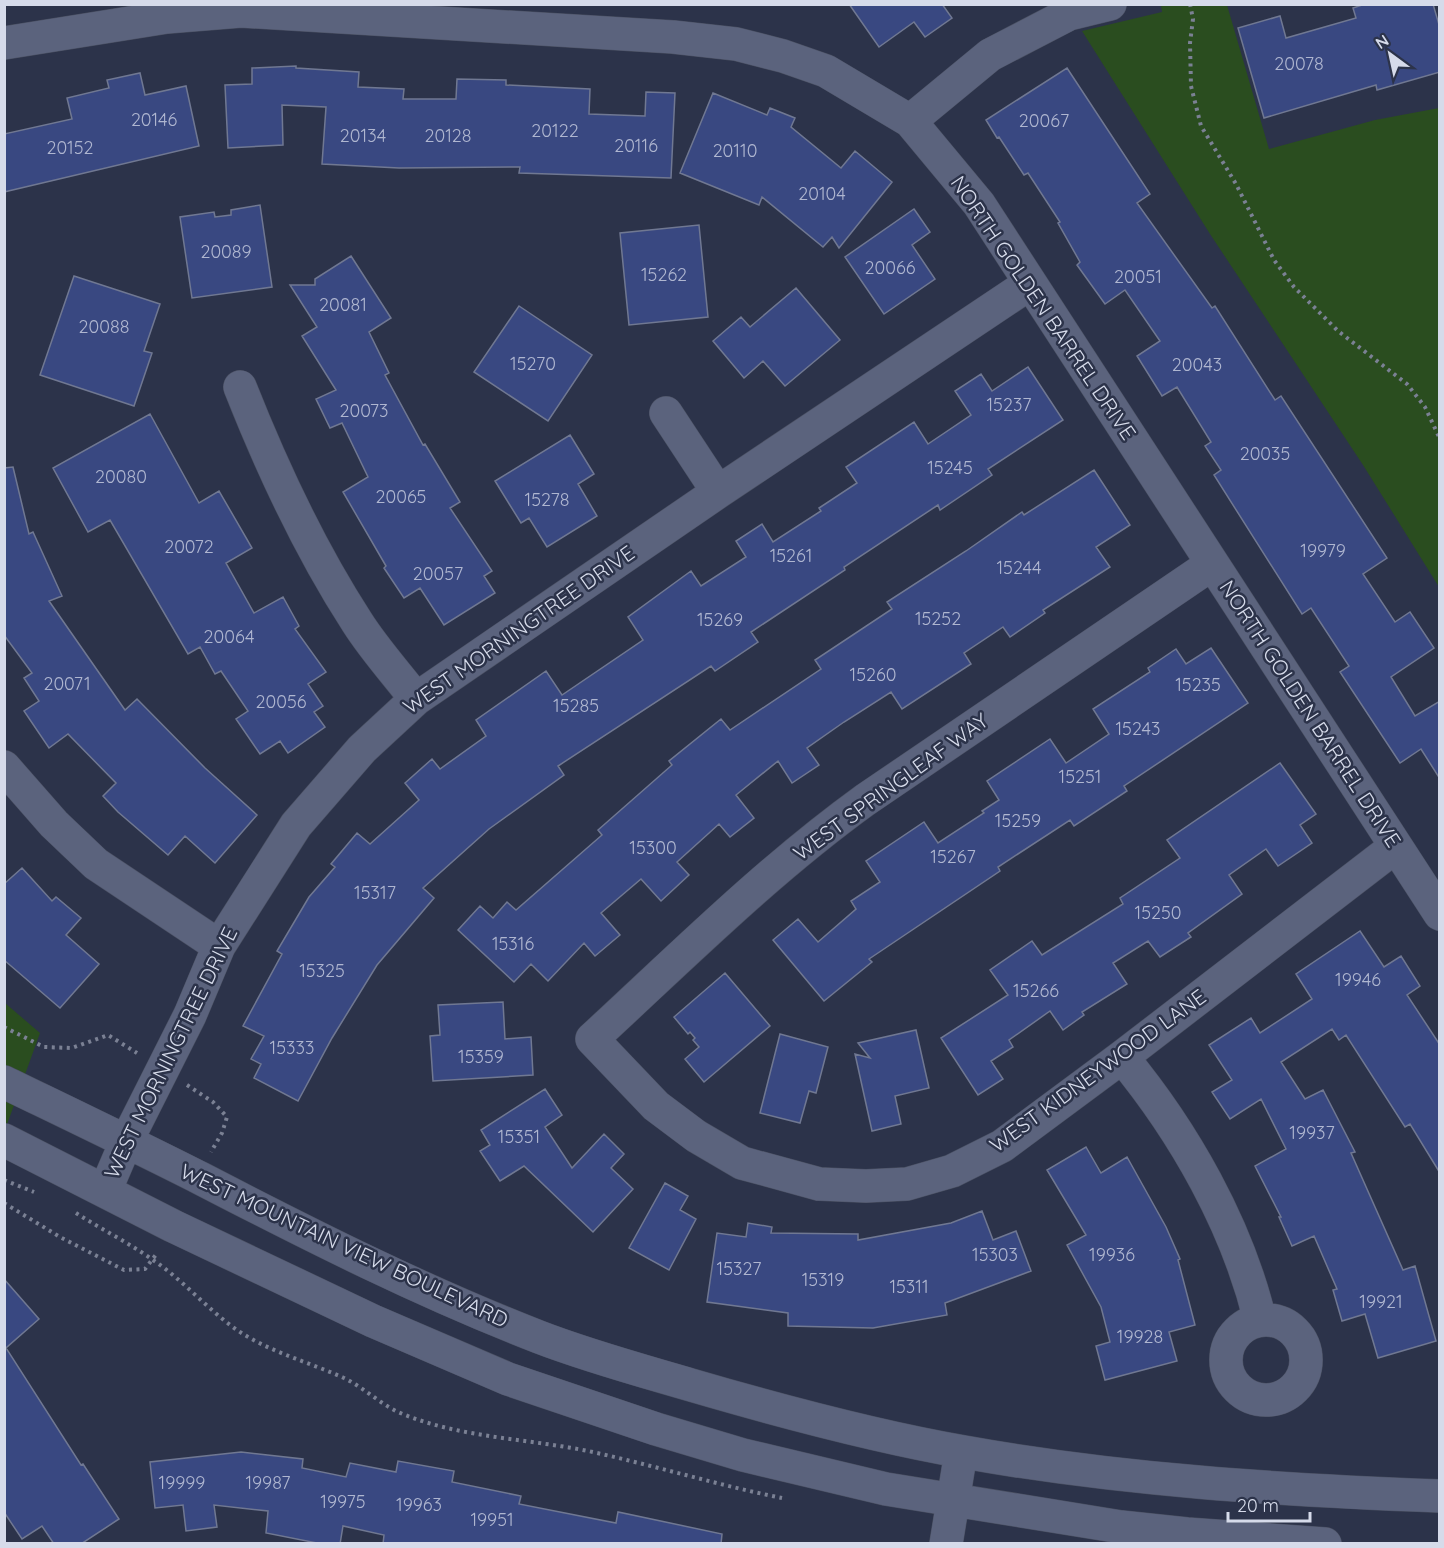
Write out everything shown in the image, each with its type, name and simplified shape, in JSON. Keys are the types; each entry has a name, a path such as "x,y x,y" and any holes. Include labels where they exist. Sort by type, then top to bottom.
{"street":[{"path":"910,121 990,55 1069,14 1110,4"},
{"name":"NORTH GOLDEN BARREL DRIVE","path":"4,43 167,17 241,11 673,37 735,44 783,56 826,71 910,121 979,204 1440,914"},
{"name":"WEST MORNINGTREE DRIVE","path":"105,1191 126,1142 190,1015 219,946 296,825 362,749 416,699 718,492 1029,284"},
{"path":"240,387 266,452 305,534 357,623 416,699"},
{"path":"666,413 718,492"},
{"name":"WEST SPRINGLEAF WAY","path":"592,1039 779,868 826,829 1212,564"},
{"path":"4,767 54,824 96,864 219,946"},
{"name":"WEST KIDNEYWOOD LANE","path":"592,1039 656,1106 696,1136 742,1163 819,1184 866,1186 907,1184 952,1171 1002,1146 1122,1057 1395,846"},
{"path":"1122,1057 1171,1121 1221,1212 1237,1246 1260,1320"},
{"name":"WEST MOUNTAIN VIEW BOULEVARD","path":"4,1082 423,1288 542,1338 741,1400 881,1435 961,1452 1149,1478 1359,1493 1440,1496"},
{"path":"4,1140 173,1226 373,1321 508,1379 645,1426 743,1455 886,1489 1121,1527 1326,1544"},
{"path":"946,1544 961,1452"}],"path":[{"path":"1190,4 1193,19 1190,43 1191,86 1201,126 1236,184 1274,260 1294,287 1338,331 1407,384 1425,407 1440,439"}],"green space":[{"path":"1161,5 1227,5 1269,149 1375,120 1439,108 1439,587 1363,465 1210,234 1082,31 1162,12"},
{"path":"5,1003 40,1033 5,1130"}],"building":[{"path":"849,4 942,4 952,18 925,37 914,22 879,47"},
{"path":"1365,4 1433,4 1440,28 1440,72 1377,90 1376,85 1264,118 1238,28 1280,16 1286,38 1356,18 1353,8"},
{"path":"296,66 296,68 359,72 358,87 404,89 403,99 456,99 457,79 506,80 506,85 590,89 589,114 645,116 646,92 675,93 671,178 519,173 520,167 399,168 322,164 326,107 282,105 283,145 228,148 225,85 252,84 252,68"},
{"path":"1067,68 1150,194 1137,203 1212,308 1215,306 1275,400 1281,396 1387,558 1363,574 1395,622 1410,612 1434,648 1391,677 1415,716 1440,701 1440,779 1421,749 1400,763 1340,672 1349,666 1311,608 1302,614 1214,475 1221,470 1205,446 1211,442 1177,387 1162,396 1137,356 1160,341 1125,290 1105,304 1077,265 1080,262 1058,223 1060,222 1028,173 1024,175 986,120"},
{"path":"140,73 145,95 186,86 199,146 4,192 4,134 72,119 67,98 109,88 107,80"},
{"path":"713,93 767,115 770,108 795,118 791,127 841,168 855,151 892,182 839,248 832,237 823,247 762,197 759,205 680,173"},
{"path":"260,205 272,287 192,298 180,217 214,212 215,217 231,215 231,210"},
{"path":"914,209 930,232 912,245 935,279 884,314 845,257"},
{"path":"699,225 708,317 629,325 620,233"},
{"path":"351,256 391,318 369,332 389,373 385,375 423,445 425,444 460,502 450,508 492,571 484,576 495,593 444,625 420,588 404,598 384,568 386,566 343,492 368,477 342,423 330,428 316,399 336,390 302,336 317,327 290,285 315,285 315,279"},
{"path":"74,276 160,304 144,351 152,353 134,406 40,375"},
{"path":"796,288 840,340 785,386 763,361 744,378 713,341 741,317 750,327"},
{"path":"519,306 592,355 548,421 474,372"},
{"path":"1028,367 1063,420 988,469 992,475 940,510 938,505 751,632 758,642 715,671 711,666 558,766 564,775 489,829 423,888 434,898 377,965 332,1038 298,1101 254,1078 261,1064 251,1059 264,1036 243,1026 282,954 277,951 309,897 335,867 331,864 357,833 370,844 419,800 405,783 432,759 440,769 486,736 476,720 546,671 562,695 643,640 628,617 691,571 701,586 746,557 736,541 762,524 773,542 821,511 819,508 857,483 846,467 914,422 928,444 971,415 955,391 981,374 992,391"},
{"path":"150,414 199,503 219,491 252,548 226,563 254,613 283,597 299,626 295,629 326,672 308,684 323,706 314,712 325,727 288,753 280,741 260,754 236,719 248,711 221,671 215,674 200,647 188,654 110,520 88,532 53,468"},
{"path":"570,435 594,474 578,484 597,516 547,547 529,518 521,523 495,481"},
{"path":"13,467 29,534 33,532 62,596 49,601 125,710 137,699 205,768 257,815 215,863 185,836 168,855 103,796 116,783 68,734 49,748 24,711 39,701 24,678 32,673 4,635 4,468"},
{"path":"1094,470 1130,525 1096,547 1110,567 1043,610 1045,613 1010,637 1003,627 964,653 971,664 902,709 891,692 844,722 807,748 819,765 792,783 778,761 736,795 754,818 730,837 719,824 677,862 689,875 661,901 641,879 601,913 620,935 595,956 584,943 548,981 531,964 514,982 458,930 480,906 493,918 507,902 516,910 602,835 598,830 672,765 669,761 721,719 730,730 821,669 815,660 892,609 887,602 1022,512 1024,515"},
{"path":"1211,648 1248,703 1124,786 1127,791 1074,826 1070,820 998,867 1000,871 869,959 872,962 824,1001 773,940 798,919 818,942 856,909 851,901 880,882 866,861 924,822 938,843 984,813 982,811 999,800 987,781 1050,739 1066,763 1109,734 1093,709 1150,672 1148,668 1176,649 1186,664"},
{"path":"1280,763 1316,814 1300,825 1312,843 1278,866 1266,849 1229,875 1242,894 1188,933 1191,937 1160,957 1148,941 1113,963 1127,984 1082,1012 1084,1015 1063,1030 1050,1011 1009,1040 1013,1047 991,1061 1003,1079 978,1095 941,1038 1008,995 990,970 1032,941 1042,955 1123,904 1120,898 1180,858 1167,840"},
{"path":"22,868 52,901 56,897 81,918 66,935 99,964 60,1008 4,960 4,884"},
{"path":"1360,931 1384,967 1401,956 1420,986 1407,995 1440,1045 1440,1173 1410,1124 1405,1127 1346,1035 1339,1040 1332,1029 1281,1062 1305,1099 1323,1090 1355,1152 1351,1153 1403,1270 1415,1266 1436,1341 1378,1358 1365,1314 1342,1321 1333,1290 1337,1289 1314,1236 1292,1246 1279,1217 1281,1217 1255,1166 1286,1149 1261,1099 1230,1119 1212,1092 1232,1080 1209,1045 1251,1018 1260,1033 1312,999 1296,974"},
{"path":"725,973 770,1026 704,1082 685,1059 699,1047 693,1040 695,1038 690,1032 688,1034 674,1017"},
{"path":"503,1002 505,1039 531,1037 533,1075 433,1081 430,1036 440,1035 438,1005"},
{"path":"916,1030 929,1088 895,1096 901,1124 872,1131 855,1054 870,1058 858,1043"},
{"path":"780,1034 828,1047 816,1093 809,1091 800,1123 760,1113"},
{"path":"545,1089 562,1115 545,1127 572,1168 604,1134 624,1154 611,1168 633,1189 593,1232 524,1166 500,1181 480,1151 490,1145 481,1130"},
{"path":"1086,1147 1101,1173 1127,1157 1166,1227 1180,1259 1178,1260 1195,1325 1169,1332 1177,1361 1105,1380 1096,1346 1110,1342 1101,1307 1067,1245 1086,1235 1047,1170"},
{"path":"665,1183 688,1196 680,1210 696,1219 669,1270 629,1248"},
{"path":"982,1211 993,1240 1016,1231 1031,1271 945,1303 947,1315 873,1328 788,1326 788,1313 707,1302 717,1233 746,1237 748,1223 772,1227 771,1233 858,1234 858,1240 951,1223"},
{"path":"4,1279 39,1319 6,1348 81,1465 83,1464 119,1519 81,1544 54,1544 42,1526 22,1539 4,1512"},
{"path":"241,1452 303,1459 302,1468 346,1477 350,1463 396,1472 398,1461 454,1471 452,1482 521,1496 519,1504 616,1523 618,1512 722,1534 721,1544 383,1544 384,1535 343,1526 340,1544 322,1544 266,1533 268,1511 214,1505 217,1527 186,1531 183,1505 155,1508 150,1462"}]}
